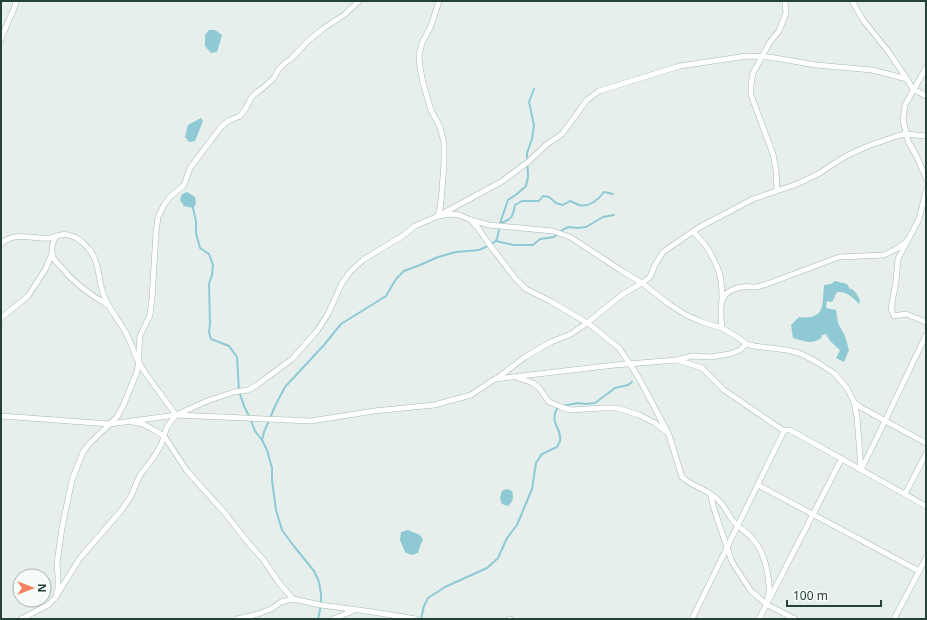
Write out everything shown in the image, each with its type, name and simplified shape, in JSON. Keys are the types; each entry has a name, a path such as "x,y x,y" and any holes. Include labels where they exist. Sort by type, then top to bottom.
{"street":[{"path":"1,40 16,1"},
{"path":"55,598 58,589 57,563 62,528 72,480 84,452 90,443 117,417 124,406 137,372 140,336 150,315 158,217 164,205 170,197 184,185 190,168 221,127 228,121 240,116 251,98 273,79 279,69 308,41 344,15 359,1"},
{"path":"438,216 442,191 444,143 440,127 431,110 423,83 419,55 422,43 431,26 439,1"},
{"path":"777,191 776,170 773,154 751,95 751,85 752,73 770,42 779,31 786,13 784,1"},
{"path":"852,1 863,20 888,51 914,89 926,96"},
{"path":"21,619 48,605 55,598 80,558 120,512 131,496 140,475 152,460 161,445 167,427 176,415 207,401 234,392 248,390 292,359 317,331 328,314 342,283 350,272 363,260 401,237 415,226 438,216 501,182 528,162 546,145 562,134 587,100 599,91 680,66 747,56 784,59 816,65 872,70 907,79"},
{"path":"926,68 905,105 903,120 908,141 926,178"},
{"path":"1,416 110,424 176,415 311,421 374,411 434,405 471,394 525,357 551,342 571,334 624,294 642,283 650,277 655,265 664,252 692,232 753,199 797,184 846,156 868,146 906,134 926,136"},
{"path":"926,190 919,219 898,259 891,309 894,316 906,314 926,322"},
{"path":"438,216 451,214 459,215 489,225 553,231 565,235 642,283 686,315 722,328 746,344 787,350 815,361 834,373 847,388 854,402 861,470"},
{"path":"919,219 926,221"},
{"path":"471,220 515,278 526,289 550,301 587,323 618,348 640,380 669,435 682,476 687,481 717,498 730,518 758,544 767,570 770,587 766,604"},
{"path":"692,232 699,237 719,272 722,285 720,313 722,328"},
{"path":"1,244 12,238 22,236 53,238 62,234 70,235 80,240 88,248 94,258 104,296 126,333 139,362 176,415"},
{"path":"1,318 28,296 45,270 52,253 53,242 56,236"},
{"path":"722,301 726,293 743,286 757,287 840,257 884,255 898,248 908,240"},
{"path":"52,253 56,262 74,282 85,291 109,306"},
{"path":"861,470 926,335"},
{"path":"495,379 615,365 676,360 692,356 711,358 730,354 740,350 746,344"},
{"path":"676,360 702,368 724,390 784,431 790,430 926,506"},
{"path":"517,377 533,383 540,389 549,402 560,407 571,410 617,408 639,415 655,423 669,435"},
{"path":"854,402 860,407 926,443"},
{"path":"129,421 143,424 164,436 187,471 224,512 250,546 263,559 280,584 293,599"},
{"path":"692,619 784,431"},
{"path":"905,494 926,454"},
{"path":"759,619 842,460"},
{"path":"758,485 919,571"},
{"path":"711,495 714,509 732,562 751,591 766,604 795,619"},
{"path":"894,619 926,558"},
{"path":"237,619 258,614 281,602 293,599 321,605 416,619"},
{"path":"333,619 356,610"}],"water":[{"path":"209,30 215,30 222,35 217,52 211,53 205,46 205,35"},
{"path":"201,118 203,121 195,141 189,142 185,137 188,125"},
{"path":"187,192 195,197 196,204 193,208 184,206 180,200 182,194"},
{"path":"835,281 847,284 850,289 856,293 860,300 859,304 849,295 843,292 837,292 832,302 827,301 826,308 836,310 838,323 845,336 849,350 844,362 836,358 840,350 830,341 826,334 822,335 818,340 811,342 804,341 793,338 791,325 799,317 814,316 821,310 824,285 831,284"},
{"path":"507,489 512,491 513,496 512,501 508,506 502,504 500,498 502,491"},
{"path":"408,530 420,535 423,540 418,553 411,555 405,552 400,540 401,532"}],"waterway":[{"path":"500,223 508,200 526,186 528,177 527,153 532,139 534,125 529,102 534,89"},
{"path":"318,619 321,605 319,582 314,571 282,530 276,510 272,468 267,450 262,440 276,404 285,387 324,345 341,324 386,296 396,279 404,271 438,257 456,252 479,250 490,245 496,241 500,223 511,217 514,212 515,205 522,201 539,201 543,196 549,197 556,203 563,205 570,201 583,206 597,200 604,192 613,194"},
{"path":"193,208 196,221 196,233 200,248 209,254 213,265 209,284 209,332 211,339 229,346 237,357 239,391 255,431 262,440"},
{"path":"496,241 513,245 533,245 540,239 554,237 569,227 586,227 603,217 614,215"},
{"path":"562,406 578,403 595,403 615,388 628,385 632,382"},
{"path":"421,619 424,606 428,598 445,587 487,568 498,558 507,538 517,525 532,489 536,463 542,454 557,447 560,441 560,436 554,417 558,407"}]}
